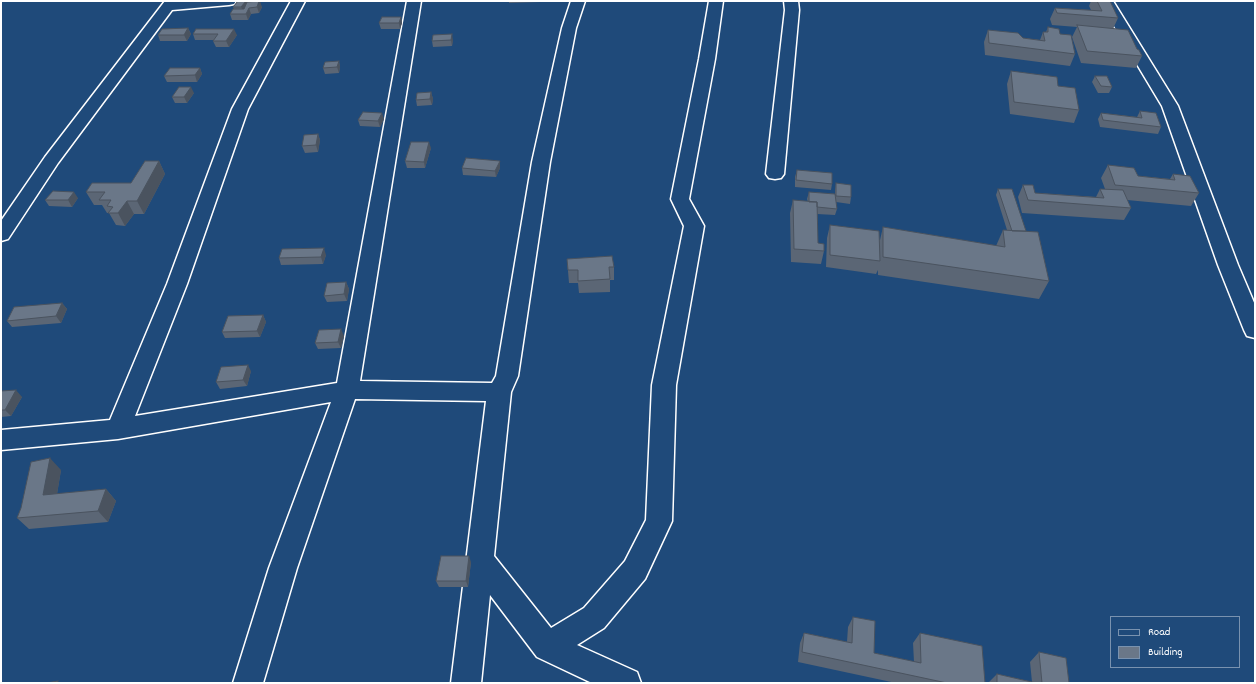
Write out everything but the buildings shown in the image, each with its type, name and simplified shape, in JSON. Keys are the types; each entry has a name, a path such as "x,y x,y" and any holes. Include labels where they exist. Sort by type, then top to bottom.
{"street":[{"path":"1,235 50,161 170,4 229,1"},
{"path":"118,429 177,284 240,109 298,1"},
{"path":"248,683 283,568 347,390 414,1"},
{"path":"466,683 499,392 507,376 541,162 569,28 578,1"},
{"path":"547,646 594,618 635,570 659,521 664,385 694,226 680,199 707,59 716,1"},
{"path":"775,174 792,10 791,1"},
{"path":"1106,1 1170,106 1228,265 1255,330"},
{"path":"1,440 118,429 347,390 499,392"},
{"path":"480,559 547,646 626,683"}]}
